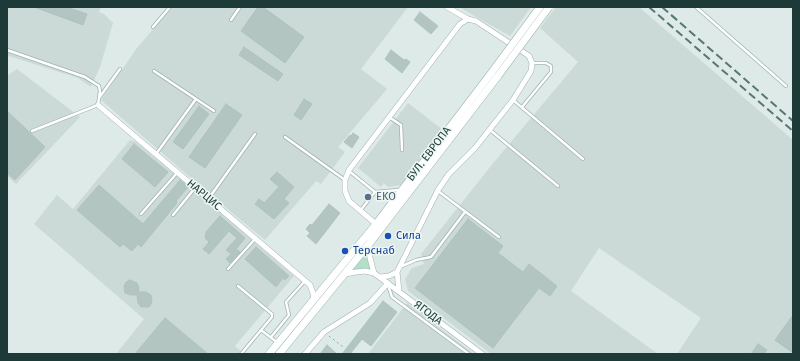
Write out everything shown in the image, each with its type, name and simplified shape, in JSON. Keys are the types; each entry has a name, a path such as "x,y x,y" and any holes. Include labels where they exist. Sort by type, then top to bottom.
{"main road":[{"name":"БУЛ. ЕВРОПА","path":"279,354 369,244 495,74 540,7"},
{"name":"БУЛ. ЕВРОПА","path":"269,354 376,224 549,7"}],"street":[{"path":"399,291 398,272 438,190 449,174 475,148 513,100 531,71 532,63 529,56 476,21 468,19 447,7"},
{"path":"376,224 349,201 345,191 345,180 349,170 460,24 468,19"},
{"name":"НАРЦИС","path":"98,105 310,286"},
{"path":"345,274 366,271 374,273 370,258 369,244"},
{"path":"380,277 390,276 398,272"},
{"name":"ЯГОДА","path":"374,273 482,354"},
{"path":"305,354 324,332 370,303 388,283"},
{"path":"310,286 324,286"},
{"path":"310,286 314,299"}],"lane":[{"path":"153,26 170,7"},
{"path":"231,20 240,7"},
{"path":"696,7 786,86"},
{"path":"7,50 85,77 94,81 99,86 100,91 98,105 32,131"},
{"path":"522,107 551,72 551,66 546,62 532,63"},
{"path":"99,99 120,69"},
{"path":"154,71 214,111"},
{"path":"156,154 196,99"},
{"path":"513,100 583,159"},
{"path":"389,117 400,125 402,150"},
{"path":"490,129 558,186"},
{"path":"208,199 256,134"},
{"path":"285,137 345,180"},
{"path":"349,170 375,192 402,190"},
{"path":"141,214 177,172"},
{"path":"173,215 195,187"},
{"path":"438,190 498,237"},
{"path":"360,211 375,192"},
{"path":"400,267 416,260 431,257 465,212"},
{"path":"228,269 256,239"},
{"path":"271,337 289,315 286,302 305,281"},
{"path":"388,283 392,297 469,354"},
{"path":"238,286 272,314 272,317 241,354"},
{"path":"261,330 278,343"}],"path":[{"path":"324,332 343,347"}],"shaded area":[{"path":"7,7 101,7 99,12 104,14 113,23 100,67 91,87 78,78 9,56 7,57"},
{"path":"172,7 408,7 361,69 387,89 338,147 345,152 321,184 316,181 265,240 101,100 137,48"},
{"path":"459,7 531,7 510,36"},
{"path":"556,7 639,7 793,140 793,354 677,354 701,318 599,248 571,291 658,354 491,354 408,291 405,279 412,268 424,264 421,254 490,167 578,62 540,28"},
{"path":"17,69 80,117 16,184 7,176 7,76"},
{"path":"408,103 443,130 401,185 388,187 384,183 381,187 358,168"},
{"path":"130,140 136,142 193,189 294,276 235,346 244,354 116,354 144,319 34,224 57,195 73,209"},
{"path":"407,303 474,354 368,354"}],"green space":[{"path":"369,244 374,273 345,274"}],"building":[{"path":"34,7 66,7 87,14 83,25"},
{"path":"258,7 263,7 304,37 285,63 241,31"},
{"path":"420,12 438,26 431,34 414,20"},
{"path":"244,47 283,74 278,81 239,55"},
{"path":"391,50 404,60 406,59 410,62 402,73 385,59"},
{"path":"304,99 312,104 301,120 294,115"},
{"path":"226,104 242,115 205,168 189,157"},
{"path":"199,106 209,114 183,149 173,142"},
{"path":"7,111 45,147 15,180 7,173"},
{"path":"353,133 359,137 352,148 344,142"},
{"path":"134,144 168,172 155,187 122,159"},
{"path":"277,172 294,187 284,199 289,203 274,219 255,204 259,199 264,203 279,187 270,179"},
{"path":"180,180 188,187 176,201 177,203 141,247 138,244 132,251 123,244 120,247 77,210 99,185 143,224"},
{"path":"329,204 340,213 316,244 307,236 310,233 306,229 310,224 312,225"},
{"path":"220,216 245,238 236,249 240,252 230,263 226,259 231,254 226,250 237,238 229,231 209,254 203,249 209,242 205,238 206,232"},
{"path":"468,219 503,246 498,253 523,272 529,264 557,286 550,296 539,288 493,348 415,288"},
{"path":"256,247 289,276 285,280 283,278 276,287 245,259"},
{"path":"130,280 137,283 139,288 138,292 146,292 151,295 152,302 149,307 141,307 138,303 137,295 125,293 124,286 126,282"},
{"path":"383,301 397,312 371,346 362,339 350,354 342,354"},
{"path":"793,315 793,353 775,340"},
{"path":"165,318 208,354 135,354"},
{"path":"758,344 767,350 764,354 751,354"},
{"path":"327,345 337,354 320,354"}],"railway":[{"path":"649,7 793,131"},
{"path":"662,7 793,121"}],"place":[{"name":"EKO","path":"368,197"},
{"name":"Сила","path":"388,236"},
{"name":"Терснаб","path":"345,251"}]}
